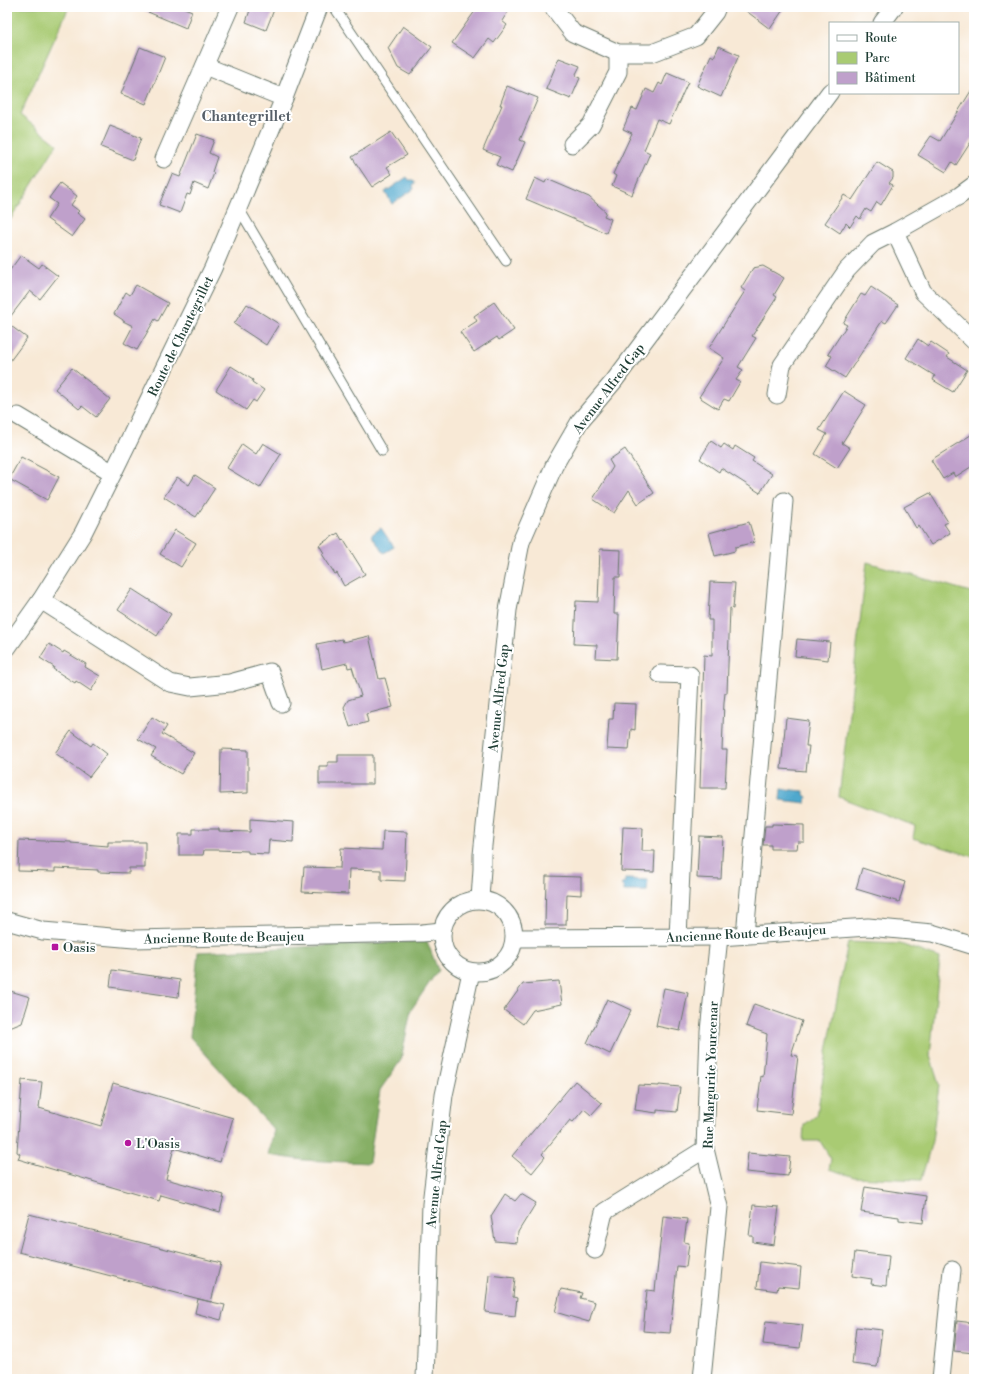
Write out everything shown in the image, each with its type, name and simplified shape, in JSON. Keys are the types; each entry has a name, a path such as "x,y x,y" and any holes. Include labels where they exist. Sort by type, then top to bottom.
{"street":[{"path":"164,159 230,7"},
{"name":"Route de Chantegrillet","path":"7,648 41,600 83,533 114,473 213,268 284,98 319,7"},
{"path":"553,7 573,33 618,53 652,53 696,36 715,12 717,7"},
{"path":"883,22 894,7"},
{"path":"572,144 591,125 615,79 618,72 618,53"},
{"path":"205,66 284,98"},
{"name":"Avenue Alfred Gap","path":"480,899 482,855 508,610 521,542 554,466 580,422 619,374 829,93"},
{"path":"777,395 782,365 847,270 873,243 959,196 974,185"},
{"path":"895,232 923,292 974,341"},
{"path":"18,416 114,473"},
{"path":"745,935 784,501"},
{"path":"41,600 170,683 190,687 230,683 270,672 281,703"},
{"path":"660,674 690,676 678,937"},
{"path":"480,899 491,901 501,907 509,916 514,926 515,938 513,948 501,965 492,970 471,972 452,962 446,953 442,942 442,931 445,921 451,912 459,905 469,900 480,899"},
{"name":"Ancienne Route de Beaujeu","path":"7,921 43,931 134,939 414,934 442,931"},
{"name":"Ancienne Route de Beaujeu","path":"515,938 719,937 868,927 932,933 974,946"},
{"name":"Rue Margurite Yourcenar","path":"702,1379 719,1207 705,1149 709,1031 719,937"},
{"name":"Avenue Alfred Gap","path":"425,1379 431,1204 444,1095 471,972"},
{"path":"595,1250 604,1212 705,1149"},
{"path":"941,1379 952,1270"}],"lane":[{"path":"334,7 506,261"},
{"path":"238,207 382,451"}],"green space":[{"path":"7,7 69,7 20,115 57,144 7,225"},
{"path":"867,562 974,593 974,857 913,838 915,826 839,797"},
{"path":"427,941 438,970 411,1010 401,1060 380,1090 369,1163 303,1160 268,1155 274,1130 190,1037 198,952"},
{"path":"848,942 900,944 940,958 930,1056 939,1085 932,1141 921,1180 854,1177 829,1169 831,1159 820,1141 803,1141 804,1125 817,1115 828,1046"}],"water":[{"path":"407,177 415,183 413,186 414,189 392,204 385,192"},
{"path":"381,528 394,547 384,553 371,535"},
{"path":"781,789 804,791 804,795 807,797 806,803 780,800"},
{"path":"625,879 648,880 647,891 624,891 624,888 621,885 625,882"}],"building":[{"path":"136,7 182,7 192,11 186,28"},
{"path":"251,7 275,7 266,30 246,22"},
{"path":"478,7 511,7 502,21 507,25 494,43 489,39 475,58 452,43"},
{"path":"741,7 785,7 770,29"},
{"path":"403,26 432,47 410,75 398,68 388,48"},
{"path":"719,46 739,55 721,97 697,86 711,55 714,57"},
{"path":"140,47 165,57 146,104 121,94"},
{"path":"559,58 580,66 575,76 580,78 571,99 546,89"},
{"path":"667,73 688,82 669,124 657,119 644,150 650,153 632,195 612,186 616,176 613,174 632,133 623,129 632,108 637,110 646,89 654,93 659,83 662,85"},
{"path":"507,86 538,98 520,140 525,142 512,172 496,165 500,157 483,150 502,105 500,105"},
{"path":"974,86 974,137 956,165 952,162 946,172 918,155 931,136 940,141"},
{"path":"110,126 141,138 133,160 101,147"},
{"path":"391,132 407,155 387,167 392,174 372,187 352,157"},
{"path":"197,134 214,140 209,153 217,157 212,172 214,173 208,189 194,183 190,195 187,194 180,213 159,205 172,174 180,177"},
{"path":"877,162 893,172 893,178 889,183 893,185 881,205 877,202 871,212 866,209 860,219 857,216 850,227 846,223 840,233 825,223 844,195 852,200"},
{"path":"535,178 545,183 547,179 589,197 606,212 604,216 611,219 606,233 526,199"},
{"path":"60,183 77,196 71,205 79,211 77,213 85,219 72,237 47,219 57,204 49,198"},
{"path":"21,255 39,268 42,264 58,276 40,299 30,291 7,321 7,274"},
{"path":"763,266 784,278 774,295 777,297 752,336 756,338 738,367 743,370 736,380 740,382 729,401 724,399 718,409 699,397 724,358 709,348 745,291 741,288 753,268"},
{"path":"136,285 168,303 158,321 155,319 137,350 124,343 133,326 114,314 126,292 130,295"},
{"path":"871,287 898,305 886,323 882,321 845,378 826,366 832,356 828,354 847,325 843,323 861,294 865,296"},
{"path":"494,302 514,330 499,340 497,337 474,352 460,332 477,321 474,316"},
{"path":"247,304 279,324 266,345 234,324"},
{"path":"7,323 27,338 7,365"},
{"path":"918,339 928,346 931,342 949,354 947,357 967,370 953,392 933,380 935,376 906,358"},
{"path":"231,366 253,380 252,382 264,390 256,402 253,400 246,410 216,390"},
{"path":"72,368 110,399 96,417 82,406 79,409 55,389"},
{"path":"844,391 866,405 842,443 850,448 837,468 815,454 827,434 819,430"},
{"path":"974,433 974,465 955,477 953,473 943,479 931,460"},
{"path":"711,441 721,448 724,444 733,450 735,446 754,458 752,461 772,474 760,493 721,468 719,472 700,459"},
{"path":"263,443 281,454 260,488 227,468 242,444 256,454"},
{"path":"625,449 654,493 638,504 629,490 614,513 593,499 613,467 609,460"},
{"path":"21,457 59,477 47,500 9,479"},
{"path":"195,475 215,488 196,517 164,497 177,477 189,485"},
{"path":"930,493 948,522 944,524 950,533 931,545 919,526 916,528 904,507"},
{"path":"749,522 755,542 735,547 735,551 715,556 709,533"},
{"path":"175,530 196,543 181,567 160,554"},
{"path":"338,533 365,574 344,586 337,573 335,574 322,554 324,553 319,545"},
{"path":"600,549 621,550 620,577 615,577 614,614 619,614 617,659 596,658 597,645 574,644 576,601 598,602"},
{"path":"710,582 735,583 733,609 730,608 727,693 725,693 724,702 722,750 727,750 725,788 700,788 704,655 712,656 712,620 708,620"},
{"path":"132,589 171,614 157,636 118,610"},
{"path":"369,636 379,679 385,678 393,707 366,714 368,722 350,727 344,707 348,700 361,696 352,667 348,668 347,663 322,669 317,644 342,639 343,642"},
{"path":"797,639 830,642 828,660 795,656"},
{"path":"49,644 63,653 64,651 86,664 85,667 100,676 91,691 53,669 54,667 40,658"},
{"path":"614,703 636,704 635,730 631,729 629,750 607,749 609,719 613,719"},
{"path":"152,717 167,726 162,734 194,753 181,774 151,756 156,749 138,739"},
{"path":"786,718 809,721 806,746 809,746 806,771 781,769"},
{"path":"71,731 91,746 93,743 107,754 89,777 55,753"},
{"path":"221,749 248,750 248,793 220,794"},
{"path":"338,755 373,755 373,784 319,784 319,766 328,766 328,762 338,762"},
{"path":"250,819 294,822 293,842 269,840 268,854 248,853 248,851 204,850 203,855 179,855 179,834 193,834 193,829 219,829 219,831 250,832"},
{"path":"772,824 804,825 804,842 798,842 797,849 771,849 771,845 763,845 765,826 772,826"},
{"path":"623,827 643,828 642,851 655,851 654,872 621,871"},
{"path":"383,831 407,832 405,881 381,880 381,870 349,869 348,894 302,892 304,867 340,868 341,848 382,850"},
{"path":"699,836 723,837 721,879 697,878"},
{"path":"19,840 71,842 108,846 108,842 145,842 145,868 129,868 129,873 55,868 55,872 18,871"},
{"path":"862,868 905,882 899,902 856,889"},
{"path":"546,876 581,877 581,895 567,894 566,925 545,925"},
{"path":"112,970 180,980 178,997 110,987"},
{"path":"559,981 562,1004 533,1010 523,1024 504,1010 523,984"},
{"path":"664,988 688,993 680,1031 656,1026"},
{"path":"7,990 30,997 22,1023 7,1029"},
{"path":"607,999 631,1010 610,1054 587,1043"},
{"path":"754,1004 802,1021 791,1055 798,1056 791,1114 757,1110 761,1076 763,1077 767,1034 746,1026"},
{"path":"22,1080 42,1082 39,1108 101,1126 113,1083 233,1118 220,1162 174,1148 166,1179 224,1195 220,1212 161,1195 159,1201 18,1159 20,1154 17,1152"},
{"path":"575,1081 602,1103 591,1115 584,1109 573,1122 570,1120 542,1154 545,1157 532,1173 512,1156"},
{"path":"638,1085 680,1087 677,1112 657,1110 657,1113 635,1110"},
{"path":"748,1153 790,1157 788,1176 746,1172"},
{"path":"865,1187 926,1196 923,1223 899,1220 899,1217 861,1212"},
{"path":"505,1194 515,1201 521,1194 536,1203 518,1232 517,1243 495,1241 491,1216"},
{"path":"753,1205 779,1207 774,1245 753,1242 753,1236 749,1236"},
{"path":"29,1214 221,1263 211,1302 19,1252"},
{"path":"663,1216 687,1219 684,1242 689,1243 686,1267 677,1266 670,1333 643,1331 647,1290 655,1291"},
{"path":"855,1252 889,1256 886,1286 871,1284 872,1279 852,1276"},
{"path":"760,1262 801,1267 799,1288 778,1286 777,1291 757,1288"},
{"path":"489,1275 515,1278 513,1297 517,1298 515,1316 485,1312"},
{"path":"561,1289 582,1293 580,1298 595,1302 589,1322 555,1312"},
{"path":"198,1299 225,1305 221,1320 195,1313"},
{"path":"766,1321 803,1325 800,1348 763,1344"},
{"path":"957,1321 974,1323 974,1353 954,1351"},
{"path":"856,1327 882,1330 877,1367 852,1364"}],"place":[{"name":"Oasis","path":"55,947"},
{"name":"L'Oasis","path":"128,1143"}],"district":[{"name":"Chantegrillet","path":"246,116"}]}
